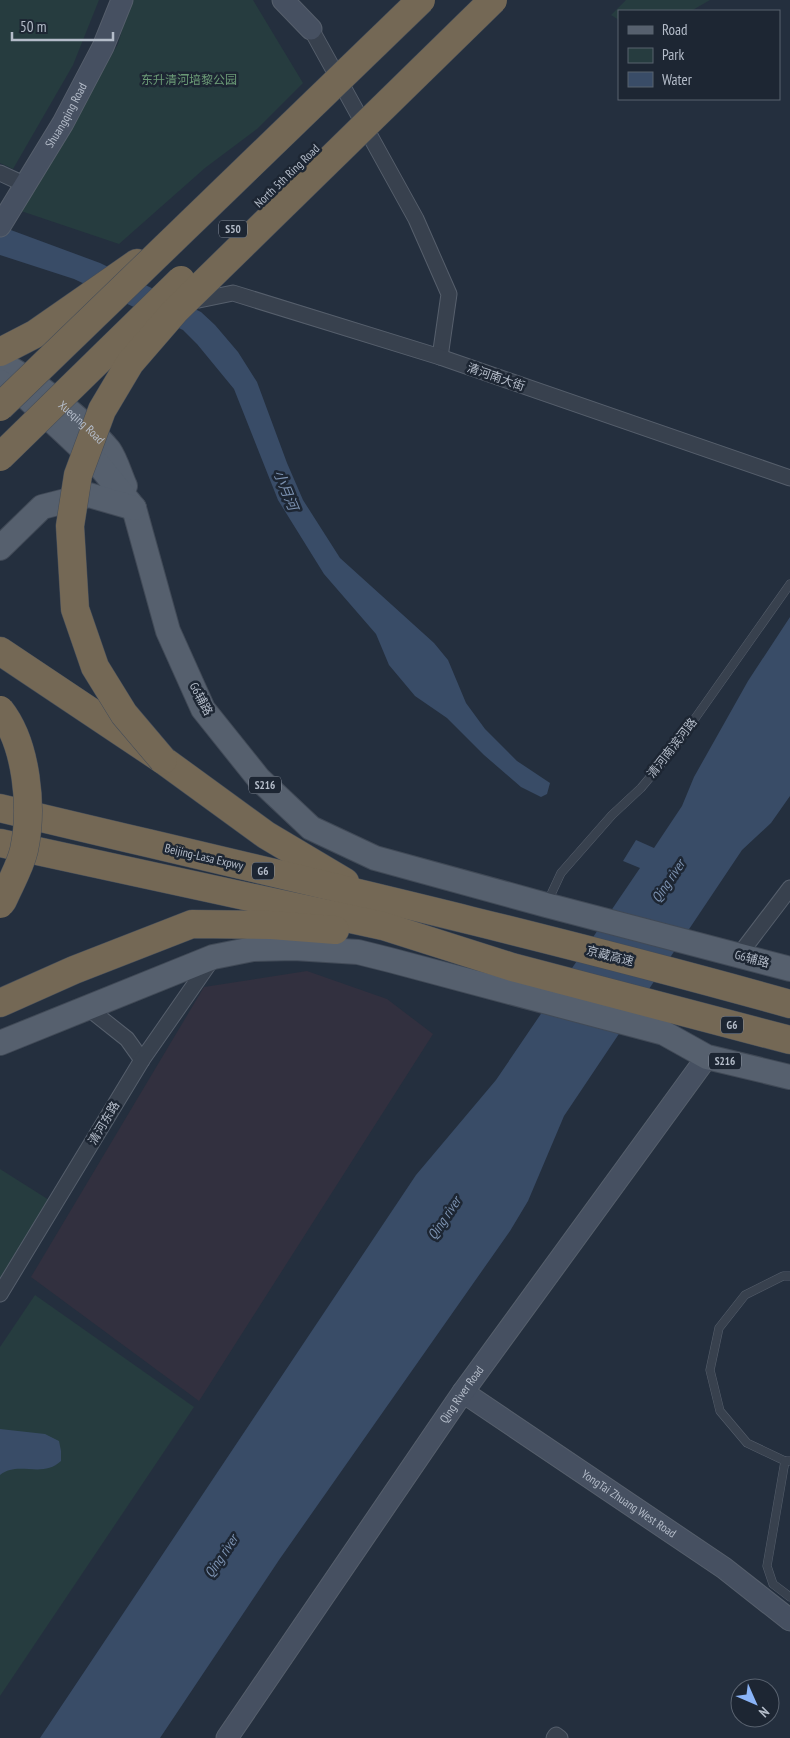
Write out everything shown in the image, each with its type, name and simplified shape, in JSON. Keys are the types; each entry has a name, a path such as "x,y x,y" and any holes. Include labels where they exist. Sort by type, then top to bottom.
{"highway":[{"name":"S50","path":"0,408 421,0"},
{"name":"North 5th Ring Road","path":"0,457 467,0"},
{"path":"162,760 124,714 95,668 75,609 70,526 78,475 102,410 130,363 175,311 493,0"},
{"path":"0,352 35,334 92,296 194,220"},
{"path":"0,650 162,760 266,836 368,896"},
{"path":"0,710 7,719 23,761 29,803 24,851 0,904"},
{"name":"Beijing-Lasa Expwy","path":"0,808 525,935"},
{"name":"G6","path":"0,843 382,926 506,979 669,1022 790,1040"},
{"path":"0,1004 74,970 192,924 271,925 348,931 382,926"},
{"name":"京藏高速","path":"525,935 790,1004"}],"main road":[{"name":"Xueqing Road","path":"0,363 37,387 78,419 110,452 134,508"},
{"name":"G6辅路","path":"0,382 26,397 63,431 98,464 134,508 168,631 203,709 259,779 311,828 375,858 790,969"},
{"path":"0,548 42,507 88,496 134,508"},
{"path":"0,1043 214,957 262,949 294,948 358,952 506,979"},
{"name":"S216","path":"669,1022 707,1057 790,1077"}],"street":[{"name":"Shuangqing Road","path":"0,226 63,124 103,48 122,0"},
{"path":"283,0 311,29"},
{"path":"295,0 416,219 449,294 440,357"},
{"path":"0,173 26,185"},
{"name":"清河南大街","path":"200,300 233,293 440,357 790,478"},
{"path":"740,955 790,888"},
{"name":"清河东路","path":"0,1294 142,1060 214,957"},
{"path":"88,1008 127,1039 142,1060"},
{"name":"Qing River Road","path":"227,1738 463,1392 707,1057"},
{"name":"YongTai Zhuang West Road","path":"463,1392 724,1568 790,1620"},
{"path":"554,1738 556,1735 560,1738"}],"lane":[{"name":"清河南滨河路","path":"546,905 561,872 612,815 641,788 672,751 790,584"},
{"path":"790,1276 783,1276 745,1295 719,1328 710,1370 720,1411 747,1443 788,1461 767,1566 773,1584 790,1597"}],"shaded area":[{"path":"307,971 387,999 433,1034 199,1401 31,1277 204,987"}],"green space":[{"path":"0,0 99,0 73,65 13,169 0,163"},
{"name":"东升清河培黎公园","path":"131,0 253,0 303,83 257,129 205,168 119,244 21,211 118,44"},
{"path":"626,0 710,0 693,10 618,10 618,19 611,15"},
{"path":"0,1169 49,1200 0,1280"},
{"path":"35,1295 194,1407 0,1696 0,1347"}],"water":[{"name":"小月河","path":"0,226 100,263 201,312 215,325 238,352 257,382 303,500 340,558 434,643 448,660 466,703 485,729 517,761 550,783 547,794 541,797 521,787 484,755 447,718 415,696 389,665 376,634 324,574 278,500 234,389 197,344 183,330 74,279 0,255"},
{"name":"Qing river","path":"790,617 790,796 771,823 742,850 564,1116 528,1201 510,1231 279,1560 160,1738 40,1738 416,1175 496,1080 640,868 623,861 636,840 654,848 682,806 694,777 748,681"},
{"path":"0,1429 45,1434 59,1441 61,1461 46,1469 14,1469 0,1475"}]}
